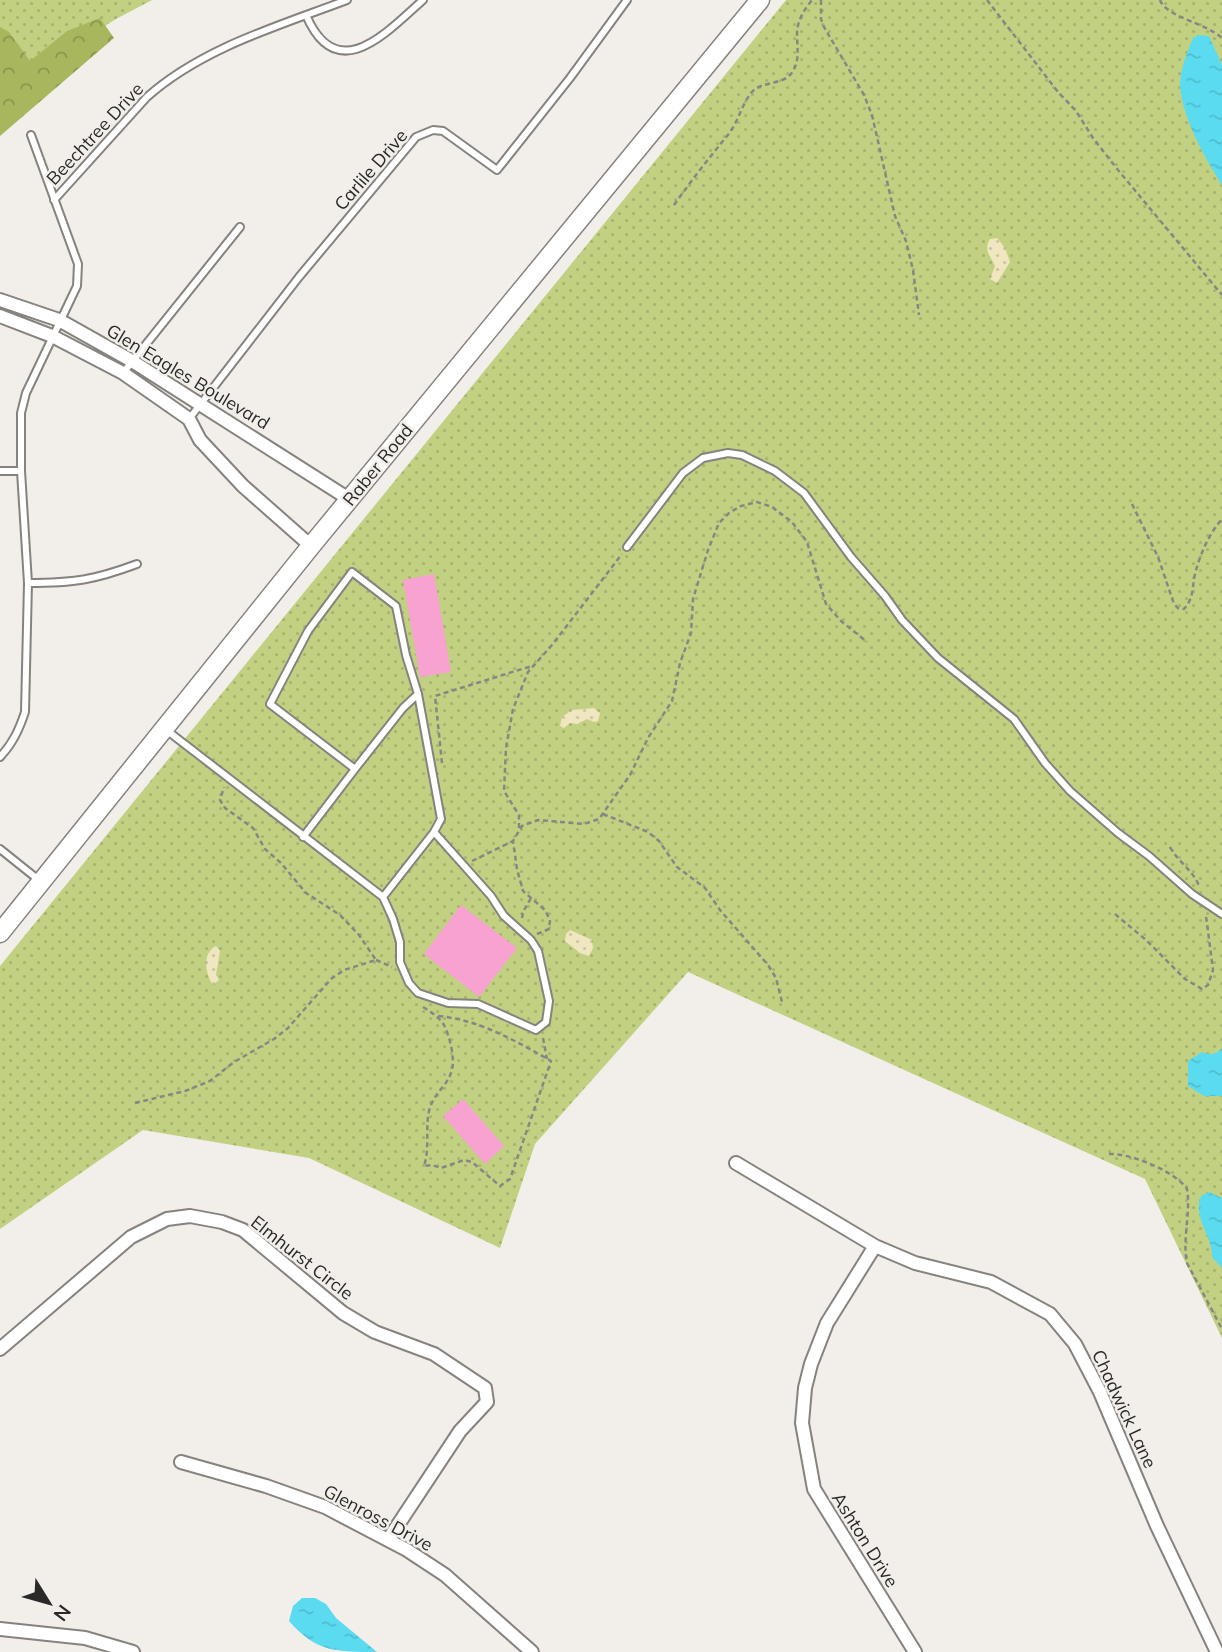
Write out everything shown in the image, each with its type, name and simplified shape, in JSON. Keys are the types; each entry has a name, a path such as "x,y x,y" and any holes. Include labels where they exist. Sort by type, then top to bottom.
{"street":[{"name":"Raber Road","path":"0,933 311,545 760,0"},
{"name":"Glen Eagles Boulevard","path":"0,300 59,320 132,362 349,499"},
{"name":"Glen Eagles Boulevard","path":"0,316 51,336 123,373 189,419 200,440 243,486 311,545"},
{"name":"Chadwick Lane","path":"736,1163 875,1246 915,1263 991,1282 1050,1314 1074,1344 1100,1392 1157,1526 1217,1652"},
{"name":"Elmhurst Circle","path":"0,1349 131,1237 167,1219 190,1216 222,1222 243,1230 343,1313 374,1332 434,1353 485,1388 487,1402 460,1431 388,1540"},
{"name":"Ashton Drive","path":"875,1246 827,1323 805,1388 802,1423 814,1489 915,1652"},
{"name":"Glenross Drive","path":"181,1462 266,1486 325,1507 388,1540 445,1575 532,1652"},
{"path":"0,1629 85,1638 133,1652"}],"lane":[{"name":"Beechtree Drive","path":"54,200 147,97 164,82 186,68 278,25 347,0"},
{"path":"306,15 312,30 326,44 349,52 360,50 403,19 423,0"},
{"name":"Carlile Drive","path":"201,405 283,297 416,137 433,130 452,135 497,170 570,79 627,0"},
{"path":"0,757 20,729 24,712 28,583 20,471 21,412 26,393 79,276 78,264 30,135"},
{"path":"123,373 240,227"},
{"path":"189,419 201,405"},
{"path":"627,547 683,473 703,458 728,453 742,455 775,471 804,494 851,557 920,640 1014,719 1045,763 1070,791 1203,902 1222,914"},
{"path":"0,471 20,471"},
{"path":"28,583 88,580 137,564"},
{"path":"355,769 271,704 308,631 352,572 396,606 406,655 418,694 442,819 435,832 383,897"},
{"path":"303,837 403,708 418,694"},
{"path":"164,728 383,897 400,942 400,962 409,983 418,993 448,1003 478,1004 536,1030 546,1021 550,1001 538,951 531,940 504,916 491,896 435,832"},
{"path":"0,849 42,882"}],"path":[{"path":"674,205 727,136 751,93 758,87 789,76 793,71 799,47 799,23 812,0"},
{"path":"821,0 824,27 864,95 872,115 895,216 914,270 919,315"},
{"path":"987,0 1058,92 1076,111 1118,170 1222,295"},
{"path":"1160,0 1168,12 1206,27 1222,38"},
{"path":"462,864 513,841 522,826 538,820 584,824 599,819 603,814 630,775 648,738 672,701 680,663 691,633 693,599 705,558 719,523 741,506 757,502 772,507 792,522 807,542 826,604 841,621 867,642"},
{"path":"1132,504 1158,557 1174,604 1184,610 1193,597 1196,571 1202,552 1222,519"},
{"path":"528,930 543,934 550,929 550,920 545,910 523,891 517,869 513,841 519,828 519,816 504,791 507,740 513,709 528,672 627,547"},
{"path":"442,765 435,696 535,665"},
{"path":"232,780 223,789 220,800 225,808 253,828 265,849 306,892 340,915 359,935 376,960"},
{"path":"603,814 648,832 659,841 677,867 705,888 720,910 768,965 776,978 782,1002"},
{"path":"1115,914 1185,979 1202,989 1208,985 1213,970 1198,882 1170,847"},
{"path":"522,921 523,912 531,898"},
{"path":"135,1103 185,1091 209,1081 234,1062 274,1039 338,974 357,964 376,960 388,964 398,973"},
{"path":"421,1005 437,1016 444,1025 451,1049 452,1071 430,1107 429,1153 424,1166 441,1168 464,1160 472,1162 500,1186 510,1179 551,1062 483,1026 458,1018 437,1016"},
{"path":"542,1026 547,1059"},
{"path":"1108,1154 1145,1162 1172,1174 1184,1184 1189,1211 1185,1242 1188,1264 1222,1329"}],"green space":[{"path":"0,0 152,0 116,19 0,92"},
{"path":"786,0 1222,0 1222,1338 1145,1179 688,972 535,1144 500,1248 309,1158 143,1130 0,1229 0,966"},
{"path":"100,18 114,38 0,136 0,27 9,32 30,61 67,31"}],"sand":[{"path":"997,238 1005,248 1010,262 997,283 990,279 995,266 987,247 990,239"},
{"path":"594,708 600,713 598,721 587,719 577,724 570,723 564,728 560,726 562,717 572,710"},
{"path":"570,930 592,940 593,948 589,956 580,953 565,941"},
{"path":"216,946 220,951 216,975 219,980 213,985 206,964 208,953"}],"water":[{"path":"1198,35 1209,36 1222,65 1222,185 1195,137 1182,98 1180,85 1186,55 1193,38"},
{"path":"1222,1048 1222,1096 1204,1096 1188,1086 1188,1061 1202,1052 1213,1054"},
{"path":"1209,1192 1222,1198 1222,1268 1212,1257 1199,1212 1201,1196"},
{"path":"302,1598 315,1598 326,1604 336,1618 377,1652 338,1650 308,1639 289,1621 293,1606"}],"building":[{"path":"434,574 451,672 420,677 403,580"},
{"path":"461,905 517,948 479,997 424,954"},
{"path":"463,1099 504,1146 485,1164 443,1116"}]}
